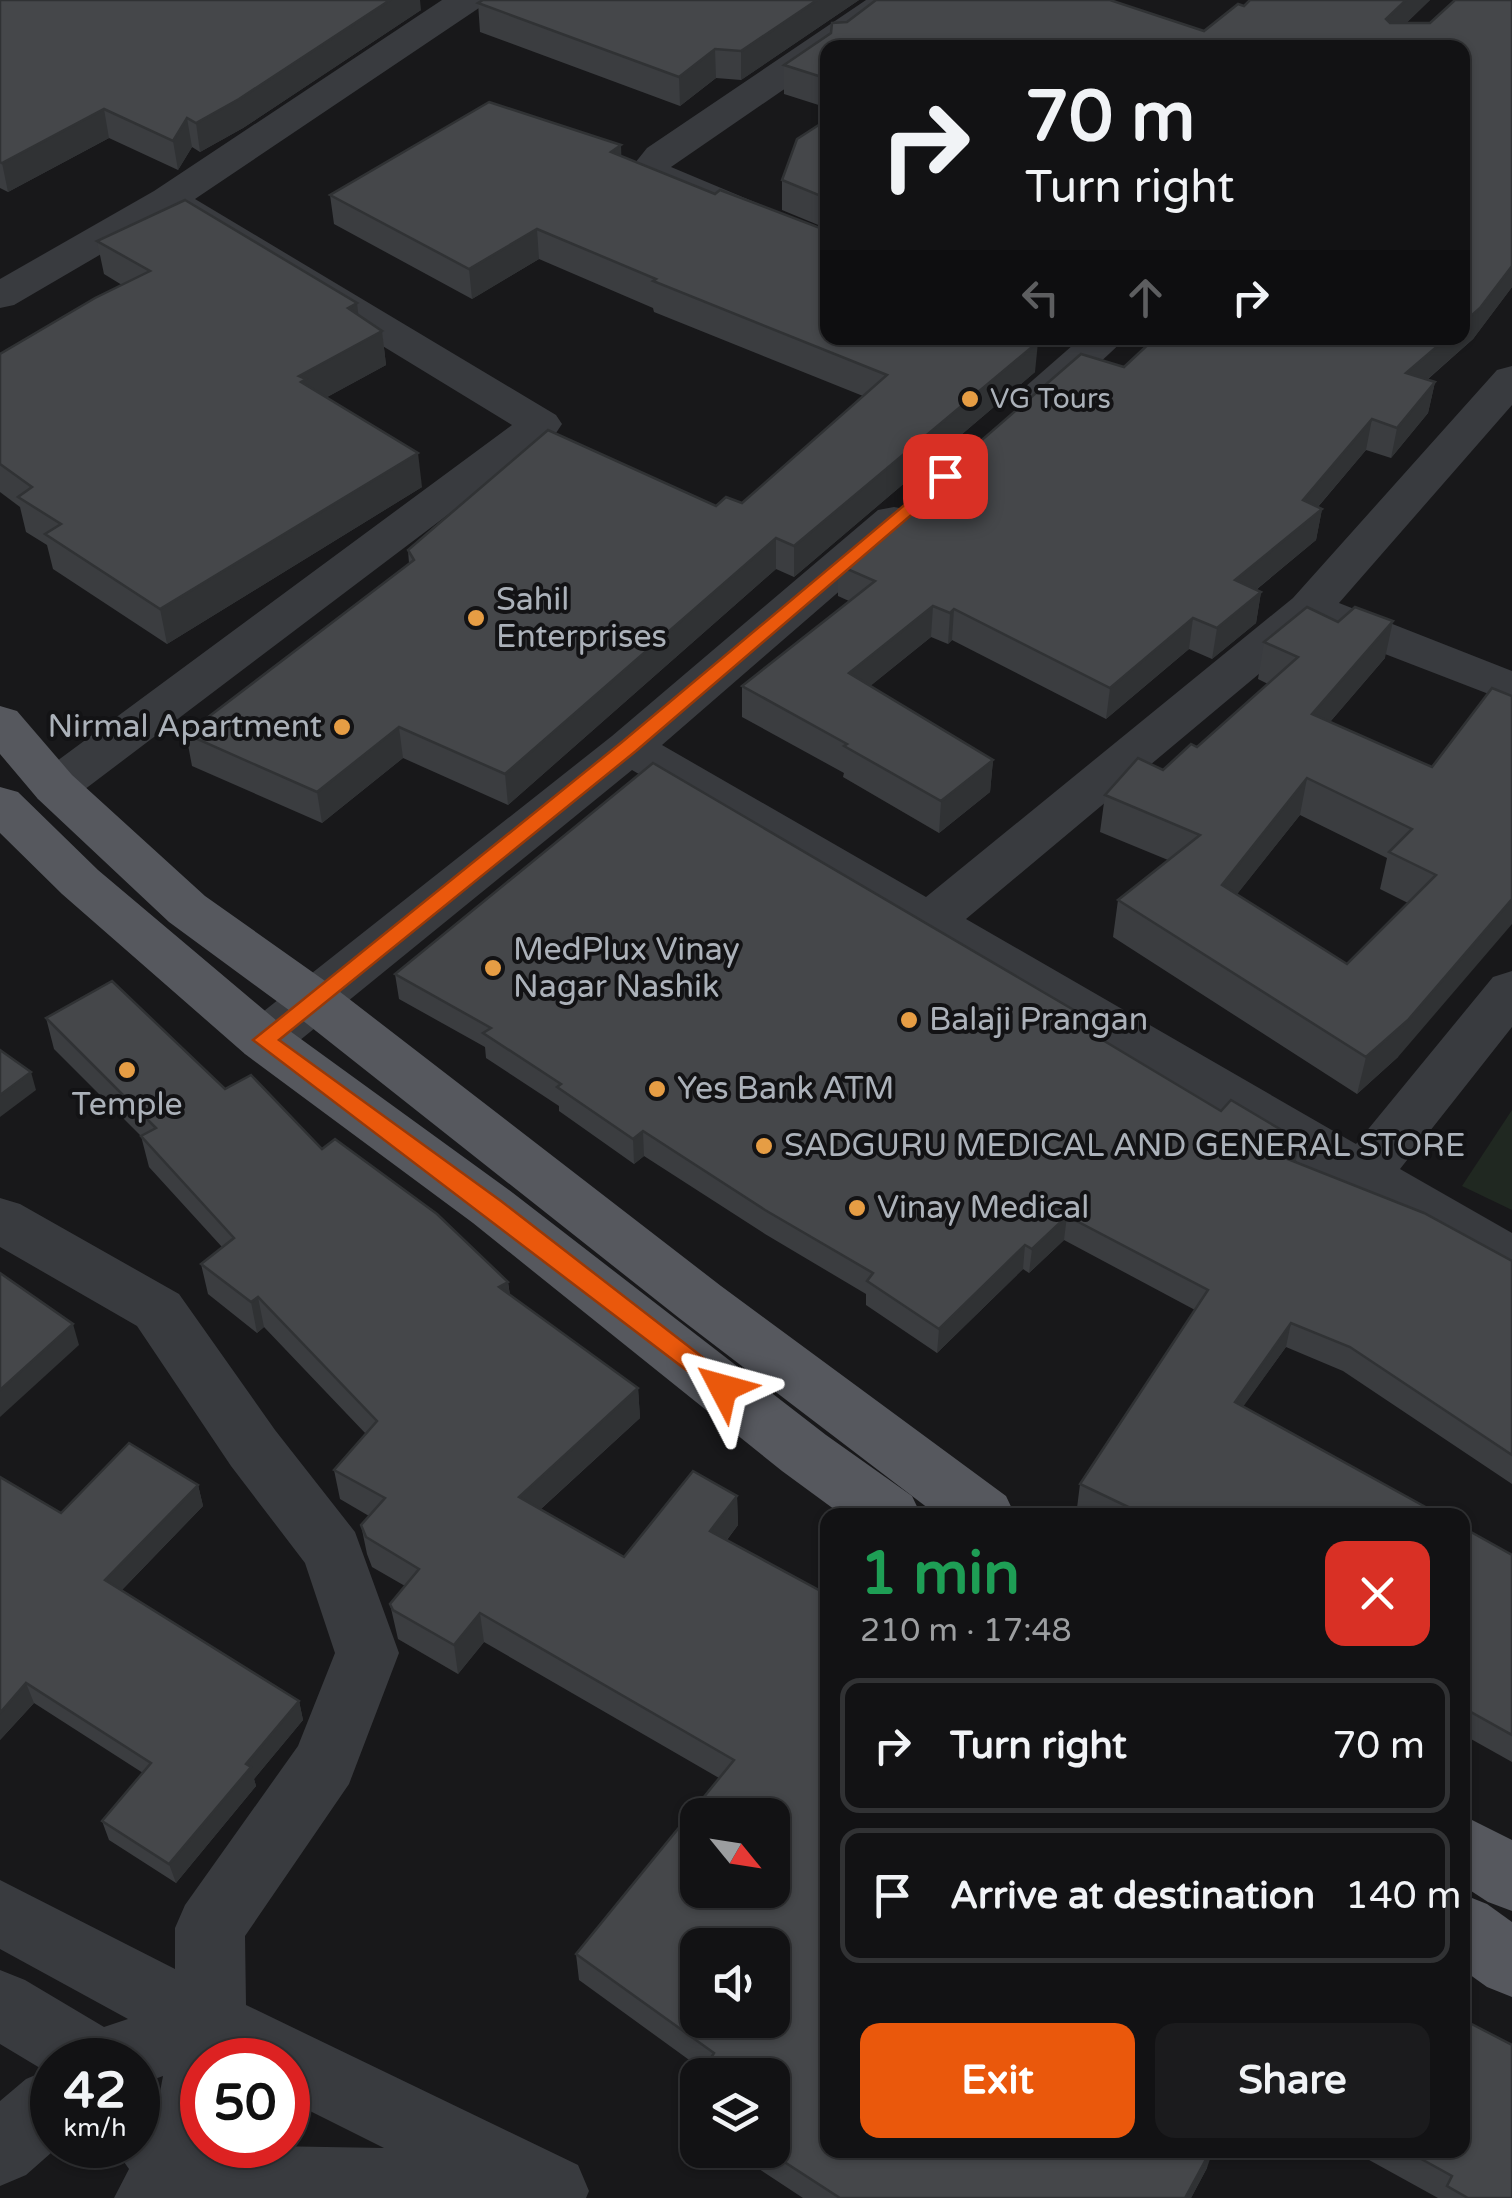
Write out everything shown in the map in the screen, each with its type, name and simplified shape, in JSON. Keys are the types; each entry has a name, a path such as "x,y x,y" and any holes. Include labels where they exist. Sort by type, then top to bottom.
{"main road":[{"path":"0,722 55,788 186,909 316,1002 806,1384 974,1508"},
{"path":"0,804 80,882 264,1040 493,1208 804,1453 880,1508"},
{"path":"1470,1851 1512,1879"},
{"path":"1470,1933 1512,1963"}],"street":[{"path":"0,296 168,199 466,0"},
{"path":"857,40 866,35 890,0"},
{"path":"820,62 660,156 650,168 662,179 820,244"},
{"path":"55,788 541,424 168,199"},
{"path":"1000,430 1079,345"},
{"path":"928,923 1309,608 1512,379"},
{"path":"264,1040 629,747 926,493"},
{"path":"1309,608 1512,688"},
{"path":"629,747 1512,1262"},
{"path":"1363,1175 1512,990"},
{"path":"0,1220 158,1310 253,1448 333,1552 368,1653 326,1763 210,1928 205,2038"},
{"path":"0,1914 188,2038"},
{"path":"0,2004 56,2038"},
{"path":"310,2073 557,2195"},
{"path":"0,2150 30,2123"},
{"path":"180,2136 165,2188 557,2195"}],"shaded area":[{"path":"1512,1110 1512,1210 1462,1186"}],"building":[{"path":"0,0 390,0 239,99 196,123 187,118 173,141 104,109 2,163"},
{"path":"817,0 741,51 715,49 679,77 478,3"},
{"path":"876,0 1110,0 1204,31 1238,4 1244,6 1250,0 1406,0 1386,19 1390,23 1430,23 1455,0 1512,0 1512,266 1470,317 1470,40 821,40 831,33 832,23 847,22"},
{"path":"820,40 820,76 784,65"},
{"path":"489,102 621,145 611,152 715,194 720,190 820,228 820,345 1034,345 794,546 776,538 505,774 399,727 317,792 186,734 414,560 408,550 548,430 716,506 726,497 742,503 887,375 653,281 656,279 537,229 469,269 330,195"},
{"path":"820,124 820,196 782,180 797,139"},
{"path":"185,200 357,303 348,308 382,331 299,376 306,379 301,382 418,453 160,609 45,534 61,524 18,497 32,487 0,464 0,354 95,298 150,271 97,241"},
{"path":"1148,345 1439,345 1406,373 1435,382 1397,428 1372,419 1303,500 1322,509 1235,580 1261,592 1217,628 1193,618 1110,688 954,609 950,613 933,606 849,673 993,760 941,801 742,686 875,581 838,565 1081,354 1124,367"},
{"path":"1307,607 1338,622 1355,607 1393,621 1312,714 1432,767 1492,688 1512,696 1512,899 1408,1020 1366,1057 1118,900 1200,835 1105,795 1138,758 1163,770 1191,744 1197,747 1298,657 1264,642","holes":["1307,778 1412,829 1389,852 1436,875 1347,964 1222,885"]},
{"path":"653,763 1084,1016 1076,1024 1221,1111 1231,1100 1300,1141 1285,1158 1424,1213 1512,1261 1512,1455 1350,1347 1291,1323 1235,1402 1427,1508 1130,1508 1080,1484 1208,1290 1067,1216 1032,1249 1025,1245 939,1329 867,1281 873,1273 765,1210 643,1131 633,1139 557,1087 561,1084 483,1033 491,1028 395,974"},
{"path":"112,981 225,1089 251,1075 322,1149 335,1139 437,1214 508,1282 499,1287 638,1388 519,1497 624,1557 693,1471 737,1496 710,1531 820,1591 820,2158 1207,2158 1185,2198 840,2198 790,2166 790,2058 711,2058 714,2053 693,2038 790,2038 790,1928 680,1928 680,2029 576,1954 680,1826 680,1908 790,1908 790,1798 703,1798 734,1760 480,1613 454,1645 393,1610 390,1604 419,1569 366,1537 361,1525 385,1498 334,1470 377,1421 258,1297 251,1302 201,1264 234,1238 141,1136 156,1128 46,1018"},
{"path":"0,1050 31,1072 0,1095"},
{"path":"0,1273 73,1324 0,1390"},
{"path":"129,1443 198,1485 105,1580 299,1701 246,1764 251,1767 169,1864 102,1821 151,1763 26,1683 0,1713 0,1477 61,1513"},
{"path":"1470,1531 1512,1555 1512,1735 1470,1711"},
{"path":"1470,2023 1512,2045 1512,2198 1468,2198 1447,2186 1452,2176 1419,2158 1470,2158"}],"place":[{"name":"VG Tours","path":"970,399"},
{"name":"Sahil Enterprises","path":"476,618"},
{"name":"Nirmal Apartment","path":"342,727"},
{"name":"MedPlux Vinay Nagar Nashik","path":"493,968"},
{"name":"Balaji Prangan","path":"909,1020"},
{"name":"Temple","path":"127,1070"},
{"name":"Yes Bank ATM","path":"657,1089"},
{"name":"SADGURU MEDICAL AND GENERAL STORE","path":"764,1146"},
{"name":"Vinay Medical","path":"857,1208"}],"route":[{"path":"723,1388 493,1208 264,1040 629,747 945,476"}]}
